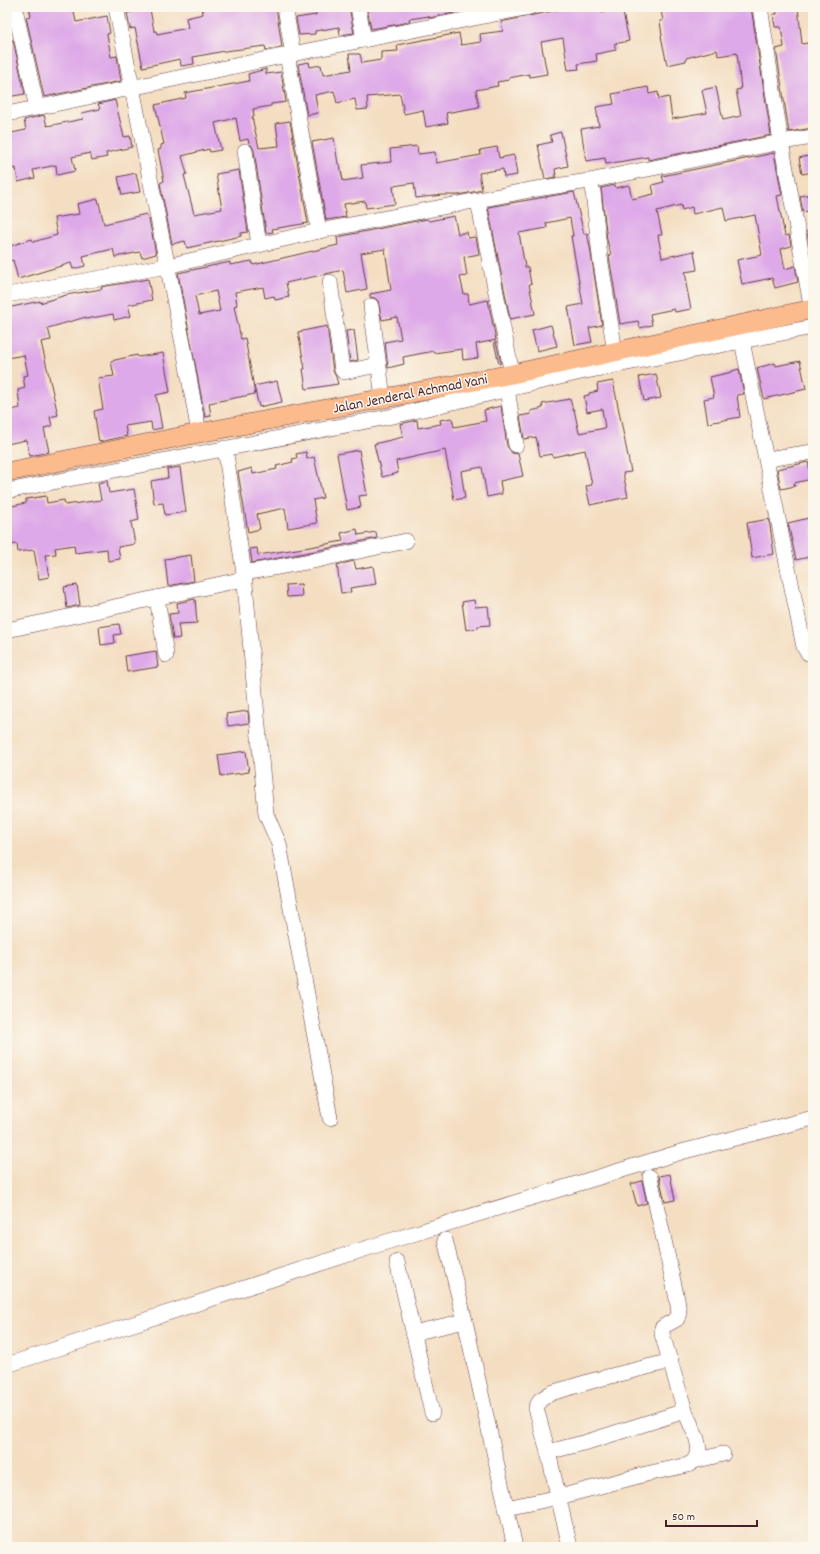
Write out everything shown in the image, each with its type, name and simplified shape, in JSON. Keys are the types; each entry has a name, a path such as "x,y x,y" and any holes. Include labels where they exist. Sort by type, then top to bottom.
{"main road":[{"name":"Jalan Jenderal Achmad Yani","path":"7,472 383,398 509,381 615,352 813,315"}],"street":[{"path":"116,7 133,87 199,433"},
{"path":"285,7 290,55 319,231"},
{"path":"358,7 364,40"},
{"path":"7,491 393,416 509,381 581,372 742,341 813,315 781,142 760,7"},
{"path":"7,114 522,8"},
{"path":"15,10 37,108"},
{"path":"7,295 167,266 319,231 530,190 589,181 781,142 813,137"},
{"path":"245,151 259,244"},
{"path":"593,191 600,257 615,352"},
{"path":"478,201 509,381 516,445"},
{"path":"330,282 342,370 344,372 378,365"},
{"path":"371,306 383,398"},
{"path":"742,341 804,647 808,653 813,654"},
{"path":"224,448 244,576 266,814 279,844 330,1118"},
{"path":"767,459 813,452"},
{"path":"7,630 156,598 244,576 406,541"},
{"path":"156,598 166,655"},
{"path":"7,1365 380,1244 666,1156 813,1118"},
{"path":"650,1177 679,1313 677,1319 662,1328 662,1334 685,1411 697,1439 699,1450 694,1461"},
{"path":"445,1240 466,1321 515,1547"},
{"path":"397,1262 432,1413"},
{"path":"413,1333 466,1321"},
{"path":"570,1547 548,1452 536,1408 540,1400 551,1393 671,1361"},
{"path":"548,1452 594,1440 685,1411"},
{"path":"506,1508 559,1497 646,1474 688,1465 694,1461 723,1454"}],"building":[{"path":"29,7 73,7 76,22 107,16 110,33 107,34 111,57 117,56 121,81 44,97 26,17 31,16"},
{"path":"202,7 257,7 257,10 276,7 282,47 266,50 265,46 193,57 194,64 181,66 180,59 143,67 135,28 130,29 127,13 150,9 154,31 156,31 157,34 188,28 186,18 203,14"},
{"path":"315,7 349,7 354,33 340,35 339,27 315,31 315,34 299,35 296,18 316,15"},
{"path":"367,7 453,7 454,13 429,18 429,16 409,19 410,22 371,29"},
{"path":"571,7 602,7 602,12 622,8 629,41 614,44 616,50 596,54 597,61 578,64 579,69 568,70 563,38 541,42 547,74 530,77 529,74 509,78 509,80 497,82 498,86 476,90 479,107 446,113 448,123 426,127 423,110 404,114 400,94 367,97 368,109 357,110 355,99 337,103 334,91 315,95 318,113 307,115 298,64 309,62 310,67 321,65 323,75 351,70 349,54 360,54 362,63 381,60 381,52 398,51 397,45 459,33 461,45 481,42 480,34 503,31 501,22"},
{"path":"660,7 751,7 771,135 648,160 648,157 606,164 605,158 586,161 581,129 599,126 596,107 614,104 612,94 648,87 649,94 658,92 659,99 669,97 672,119 707,113 702,90 716,87 723,120 741,116 736,90 741,89 737,53 718,56 717,50 686,58 686,61 667,65 661,36 660,21 663,20"},
{"path":"776,7 798,7 802,44 813,42 813,128 789,132 776,49 784,47 781,27 775,27 773,14 777,14"},
{"path":"13,40 25,94 7,97 7,41"},
{"path":"266,69 266,74 281,72 286,102 253,109 254,116 252,117 259,148 279,146 276,123 290,121 308,223 272,229 273,232 266,233 254,150 248,139 240,141 236,118 215,123 221,150 210,152 209,149 182,156 187,174 184,175 194,214 222,209 216,174 239,170 248,232 241,233 241,236 187,248 185,241 172,244 160,183 164,181 158,150 161,149 161,145 164,144 155,105 186,98 185,93 249,81 248,74"},
{"path":"115,100 124,137 130,136 132,147 106,153 107,157 92,160 90,153 72,157 75,171 57,175 56,165 33,170 35,178 18,182 16,168 7,170 7,134 26,130 24,120 44,115 47,126 83,119 82,113 100,109 98,104"},
{"path":"561,132 568,166 555,169 556,177 545,179 538,145 552,142 550,135"},
{"path":"334,138 338,164 340,164 343,181 363,178 361,165 391,162 390,149 417,146 418,154 435,152 436,163 481,155 480,150 497,147 499,158 514,155 517,175 504,177 503,169 479,173 482,190 459,195 416,198 414,183 393,186 395,204 366,208 365,201 344,204 346,217 326,220 312,142"},
{"path":"774,153 782,195 777,196 785,236 789,235 791,246 781,249 785,269 795,266 798,282 775,288 772,278 742,284 737,260 762,255 755,215 726,221 723,207 693,214 692,207 682,210 681,205 657,211 662,235 658,235 662,258 694,251 697,270 685,272 691,309 675,312 674,309 650,314 652,325 640,328 638,321 620,324 609,256 611,255 607,240 601,188 615,185 616,188 629,185 632,199 654,194 652,185 664,182 662,176"},
{"path":"813,155 813,172 802,174 799,158"},
{"path":"136,173 140,192 122,195 118,177"},
{"path":"574,192 584,234 587,233 590,247 602,325 589,328 592,342 575,345 568,307 583,304 571,236 573,236 570,218 546,223 547,228 519,233 525,267 528,267 531,284 529,284 535,314 510,319 488,207"},
{"path":"813,194 813,210 803,212 800,196"},
{"path":"98,199 104,224 146,214 148,220 149,219 156,254 142,258 140,252 115,257 113,249 83,256 85,266 73,269 71,263 18,279 13,260 7,262 7,247 32,239 33,242 57,235 54,218 79,214 77,204"},
{"path":"454,216 458,234 467,232 468,238 476,237 479,254 464,257 467,276 460,277 464,294 468,294 469,304 488,300 496,340 476,344 478,358 463,360 462,349 434,353 434,351 403,357 404,364 388,368 385,342 401,339 397,317 382,320 378,301 375,298 370,297 370,294 391,290 385,249 361,253 367,289 347,293 343,270 286,283 289,297 275,300 274,296 265,298 263,287 235,292 237,305 234,306 241,339 245,338 255,394 209,403 211,416 205,417 178,273 230,262 230,265 252,261 253,265 338,245 337,237 427,219 429,221","holes":["216,291 220,311 199,315 195,296"]},
{"path":"813,230 813,266 807,231"},
{"path":"148,279 152,300 128,305 131,316 114,320 113,314 86,319 86,317 48,328 51,340 41,342 58,415 50,417 52,426 44,428 49,452 30,456 26,440 7,444 7,411 20,408 18,390 25,388 23,376 28,375 24,355 7,358 7,308 40,301 40,303 66,295 102,289 101,287"},
{"path":"551,325 557,346 537,351 532,330"},
{"path":"327,326 333,371 338,384 306,389 303,369 305,369 298,332"},
{"path":"354,330 358,360 350,362 346,331"},
{"path":"494,342 496,342 501,363 499,364"},
{"path":"163,353 170,392 156,395 162,428 152,430 151,422 125,426 127,436 99,442 94,411 103,409 98,378 114,376 111,361 137,355 138,357"},
{"path":"800,361 806,389 764,399 757,368 775,363 776,366"},
{"path":"739,369 744,394 737,395 740,417 708,423 704,399 714,397 710,377"},
{"path":"656,374 661,398 644,401 639,377"},
{"path":"277,381 282,402 259,407 254,386"},
{"path":"613,381 631,472 623,473 628,497 590,505 586,486 592,485 585,450 553,457 552,454 540,456 536,437 524,439 520,416 531,414 531,411 543,408 542,404 570,399 573,410 574,409 579,433 605,428 602,409 587,412 584,396 598,391 597,384"},
{"path":"501,406 507,446 512,453 518,454 523,476 500,481 502,494 487,497 482,467 461,471 465,498 454,500 445,450 396,461 398,473 382,477 374,444 403,437 400,424 417,420 418,428 441,424 440,420 452,418 454,427 486,421 484,410"},
{"path":"359,450 367,495 359,496 361,507 347,510 337,454"},
{"path":"306,452 307,459 314,457 323,498 313,500 317,523 288,528 285,508 257,514 260,529 248,532 238,472 252,468 253,474 277,469 276,466 293,462 292,459 297,458 296,454"},
{"path":"808,462 812,479 794,483 795,486 781,489 777,469"},
{"path":"180,467 186,512 165,515 163,503 154,504 151,481 168,478 167,469"},
{"path":"107,481 109,493 134,489 139,520 131,522 135,544 118,547 120,559 108,561 107,549 75,553 74,545 55,548 56,554 45,555 49,577 39,579 34,550 18,552 17,544 7,545 7,507 26,503 26,499 46,496 47,503 64,500 65,505 101,500 98,483"},
{"path":"813,517 813,556 796,560 788,523"},
{"path":"769,519 774,554 752,558 747,523"},
{"path":"357,529 358,535 376,532 377,538 252,563 250,549 257,548 258,555 343,541 341,533"},
{"path":"191,555 194,581 168,586 165,559"},
{"path":"354,561 356,569 373,566 376,584 350,588 351,592 341,593 337,565"},
{"path":"301,584 302,596 287,597 286,585"},
{"path":"77,585 80,605 67,608 64,587"},
{"path":"195,599 197,623 178,624 180,638 173,639 169,614 178,613 177,603"},
{"path":"474,600 475,607 488,606 490,625 478,626 478,628 466,630 462,602"},
{"path":"119,624 121,634 114,635 115,643 101,645 99,627"},
{"path":"156,651 158,667 127,672 125,656"},
{"path":"248,711 249,723 228,726 226,714"},
{"path":"246,751 249,772 221,776 218,755"},
{"path":"670,1174 675,1200 665,1202 659,1176"},
{"path":"642,1181 647,1203 637,1206 631,1184"}]}
